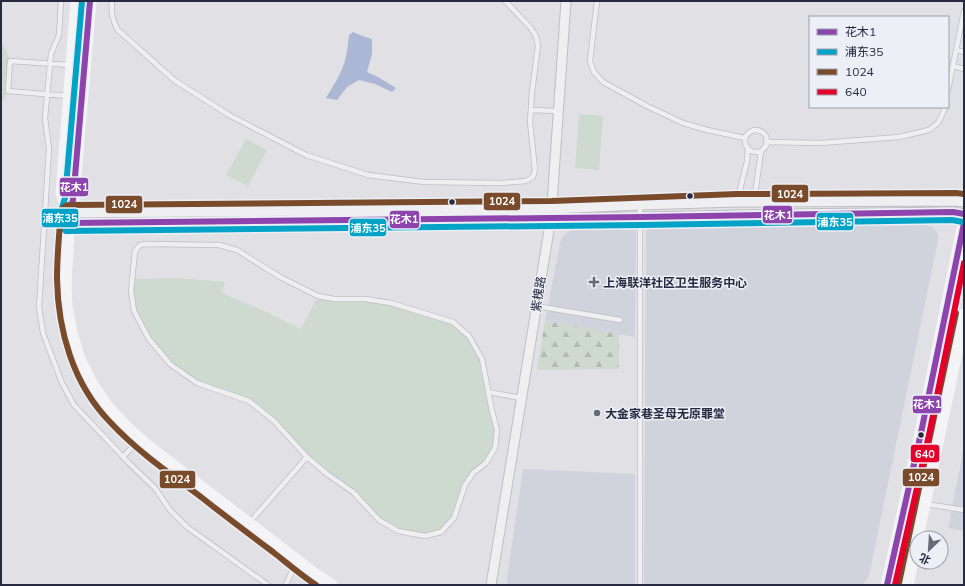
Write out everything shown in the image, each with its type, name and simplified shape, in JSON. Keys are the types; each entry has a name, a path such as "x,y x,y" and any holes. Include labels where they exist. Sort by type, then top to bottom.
{"street":[{"path":"68,218 62,193 77,1"},
{"path":"90,1 74,200 68,218 65,286 70,333 79,358 91,383 107,407 126,427 248,524 314,574 331,585"},
{"name":"紫槐路","path":"491,585 551,213 566,1"},
{"path":"551,213 640,205 737,202 964,202"},
{"path":"68,218 551,213 641,218 946,212 964,214"},
{"path":"887,585 964,223"},
{"path":"907,585 964,315"}],"lane":[{"path":"61,1 59,35 51,54 45,118 49,149 39,308 43,333 62,383 74,405 123,457 155,488 170,510 187,527 268,585"},
{"path":"112,1 111,12 118,30 174,80 229,115 306,155 368,175 424,182 502,183 526,181 533,176 535,170 530,122 538,46 536,36 530,27 505,1"},
{"path":"597,1 590,61 594,72 603,82 647,106 683,123 745,138"},
{"path":"949,85 964,11"},
{"path":"956,50 964,52"},
{"path":"69,96 8,91 10,61 72,65"},
{"path":"953,66 964,69"},
{"path":"766,142 821,143 899,137 929,130 938,123 944,108"},
{"path":"531,110 558,111"},
{"path":"737,202 747,161 748,148 745,138 749,132 756,130 763,133 766,139 766,146 761,151 754,152 748,148"},
{"path":"754,202 761,151"},
{"path":"640,205 640,585"},
{"path":"140,245 219,245 237,250 280,277 318,296 334,299 365,299 391,303 453,322 469,336 482,359 497,430 495,448 486,463 473,473 465,485 454,518 441,532 425,536 398,531 379,520 353,492 327,474 307,457 274,421 249,401 197,383 170,364 149,339 134,311 131,291 135,251 140,245"},
{"path":"536,306 620,320"},
{"path":"488,392 521,398"},
{"path":"123,457 140,439"},
{"path":"248,524 307,457"},
{"path":"924,504 964,510"},
{"path":"286,585 297,561"}],"shaded area":[{"path":"926,225 935,230 938,235 938,240 869,576 864,583 862,585 644,585 646,229"},
{"name":"上海联洋社区卫生服务中心","path":"578,228 636,230 635,337 545,321 562,238 566,233"},
{"path":"964,447 964,531 948,528"},
{"path":"523,469 635,474 635,585 508,585 507,578"}],"green space":[{"path":"1,45 4,45 10,61 8,91 1,104"},
{"path":"579,114 603,116 599,170 575,168"},
{"path":"246,139 267,150 248,186 226,175"},
{"path":"178,278 225,282 222,293 301,329 318,296 391,303 453,322 469,336 482,359 497,430 495,448 465,485 454,518 441,532 425,536 398,531 379,520 353,492 327,474 274,421 249,401 197,383 170,364 149,339 134,311 132,279"},
{"path":"545,321 619,334 619,369 537,370"}],"water":[{"path":"353,32 372,39 372,54 367,72 396,88 392,92 375,84 359,80 347,87 337,100 326,98 342,69 346,57 349,35"}],"transit line":[{"name":"浦东35","path":"82,1 65,198 60,216 61,225 66,231 952,220 963,222"},
{"name":"花木1","path":"90,1 73,200 68,223 953,212 964,214"},
{"name":"1024","path":"316,585 142,452 120,433 97,407 86,391 70,356 60,318 57,270 62,209 69,205 552,201 737,194 964,194"},
{"name":"花木1","path":"887,585 921,433 964,223"},
{"name":"640","path":"895,585 929,435 964,263"},
{"name":"1024","path":"899,583 956,313"}],"place":[{"name":"上海联洋社区卫生服务中心","path":"594,282"},
{"name":"大金家巷圣母无原罪堂","path":"597,413"}]}
